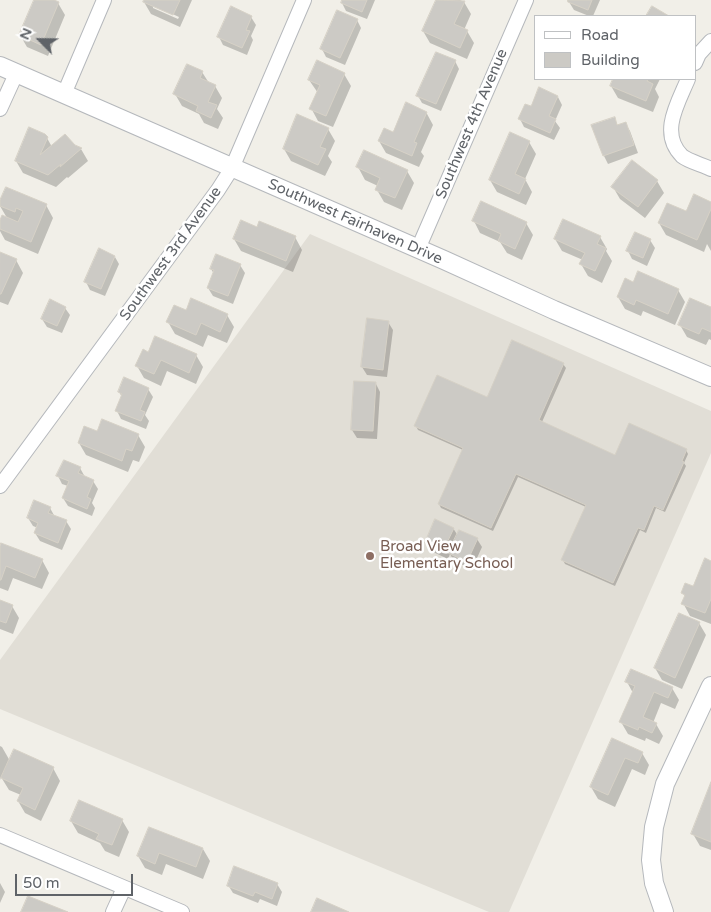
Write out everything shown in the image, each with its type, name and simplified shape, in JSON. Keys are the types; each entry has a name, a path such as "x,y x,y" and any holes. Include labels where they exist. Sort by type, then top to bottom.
{"street":[{"path":"64,94 104,0"},
{"name":"Southwest 3rd Avenue","path":"0,486 218,190 232,168 304,0"},
{"name":"Southwest 4th Avenue","path":"418,249 526,0"},
{"path":"696,62 699,54 711,41"},
{"name":"Southwest Fairhaven Drive","path":"0,66 554,310 711,377"},
{"path":"0,109 16,74"},
{"path":"688,80 672,117 671,136 683,157 711,169"},
{"path":"664,912 654,884 651,860 654,827 665,784 711,686"},
{"path":"0,836 182,912"},
{"path":"113,912 124,888"}],"shaded area":[{"name":"Broad View Elementary School","path":"310,234 711,411 711,453 509,912 489,912 0,709 0,660"}],"building":[{"path":"34,0 54,0 59,2 41,45 19,35"},
{"path":"144,0 180,0 173,15 143,2"},
{"path":"342,0 367,0 362,12 341,3"},
{"path":"436,0 465,1 454,24 468,30 460,48 422,31"},
{"path":"568,0 592,0 588,10 568,2"},
{"path":"231,6 252,16 246,30 250,31 242,48 217,37"},
{"path":"652,6 667,15 647,15"},
{"path":"337,10 358,19 340,58 320,49"},
{"path":"436,52 456,60 436,104 416,96"},
{"path":"317,60 345,73 326,116 309,109 320,85 308,80"},
{"path":"187,64 203,71 200,78 216,85 208,102 217,105 211,118 196,111 198,106 173,94"},
{"path":"613,80 648,80 653,84 646,101 610,86"},
{"path":"539,87 558,96 549,116 556,119 550,133 518,119 525,104 531,106"},
{"path":"406,102 427,112 414,142 417,143 412,156 378,141 384,128 393,132"},
{"path":"297,114 329,128 320,147 326,149 318,165 283,149"},
{"path":"615,117 617,125 626,122 634,145 603,156 591,125"},
{"path":"29,127 48,137 40,155 65,134 75,145 82,148 48,175 15,161"},
{"path":"510,132 530,141 515,174 526,179 519,194 489,180"},
{"path":"364,150 408,170 395,198 375,190 380,178 356,167"},
{"path":"632,160 658,180 638,207 611,187"},
{"path":"6,187 47,204 31,242 0,229 2,215 18,222 23,211 16,208 15,212 0,206 0,200"},
{"path":"694,194 711,202 711,209 697,240 658,223 667,203 686,211"},
{"path":"481,201 527,222 515,249 498,241 501,234 472,221"},
{"path":"563,219 601,236 597,244 606,248 595,271 579,264 585,253 554,239"},
{"path":"241,220 257,227 259,221 296,236 286,261 233,239"},
{"path":"635,232 651,239 643,258 626,251"},
{"path":"99,248 115,256 101,289 84,282"},
{"path":"0,252 17,259 1,294 0,294"},
{"path":"216,254 241,264 228,296 207,288 214,270 210,269"},
{"path":"638,271 679,289 668,314 636,300 634,305 617,297 625,278 633,282"},
{"path":"191,298 228,314 220,332 201,323 196,335 166,322 174,305 186,310"},
{"path":"690,298 711,307 711,332 702,328 699,334 678,325"},
{"path":"50,299 66,307 57,326 41,319"},
{"path":"367,318 389,321 383,370 361,367"},
{"path":"155,336 197,354 189,373 161,360 154,374 135,366 143,349 148,352"},
{"path":"512,340 564,363 539,420 615,455 629,423 687,449 682,461 684,462 663,510 654,506 644,530 638,528 613,583 561,560 586,505 516,474 491,528 438,504 463,448 414,426 437,375 487,397"},
{"path":"124,377 149,388 140,410 145,412 141,421 115,411 122,394 118,392"},
{"path":"354,381 376,382 373,431 351,430"},
{"path":"102,419 139,434 132,451 126,449 122,461 78,443 84,426 97,431"},
{"path":"64,460 81,467 78,473 94,480 87,497 91,499 87,509 62,498 69,481 56,476"},
{"path":"34,500 51,507 48,513 67,520 58,543 34,533 38,523 27,518"},
{"path":"435,519 454,528 443,551 425,543"},
{"path":"459,530 478,538 467,562 448,553"},
{"path":"1,543 43,559 35,578 6,566 0,580"},
{"path":"705,558 711,561 711,599 705,613 681,604 685,595 681,593 685,583 693,586"},
{"path":"0,600 13,605 6,623 0,621"},
{"path":"679,613 700,622 675,678 654,668"},
{"path":"631,669 673,687 668,698 654,692 643,717 657,723 652,733 639,727 638,730 619,722 635,686 625,682"},
{"path":"612,738 643,752 638,763 625,758 608,795 590,787"},
{"path":"14,749 54,767 35,810 17,801 23,788 1,778"},
{"path":"711,782 711,842 691,834"},
{"path":"79,800 123,819 112,845 96,839 99,834 70,821"},
{"path":"149,827 203,848 196,867 159,853 155,864 137,856"},
{"path":"234,866 278,883 272,899 255,892 253,896 227,886"},
{"path":"28,896 68,912 21,912"},
{"path":"317,898 349,912 311,912"}],"place":[{"name":"Broad View Elementary School","path":"370,556"}]}
